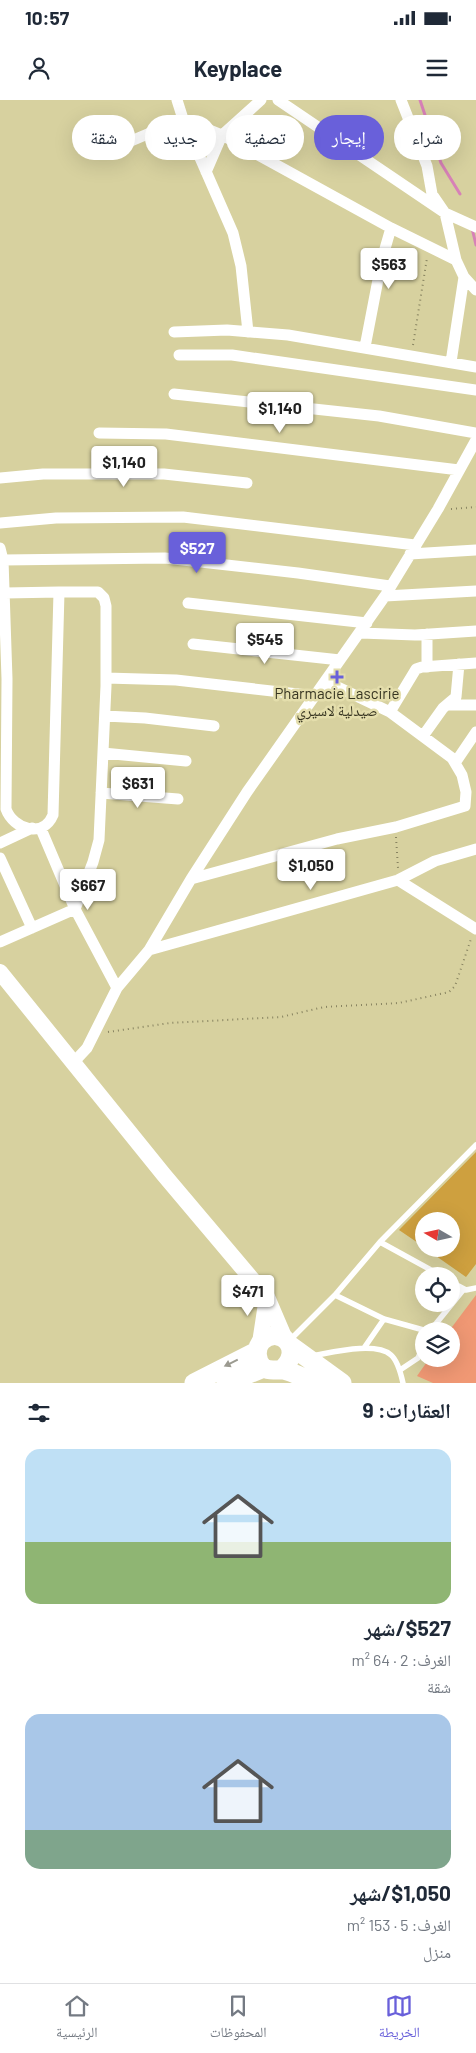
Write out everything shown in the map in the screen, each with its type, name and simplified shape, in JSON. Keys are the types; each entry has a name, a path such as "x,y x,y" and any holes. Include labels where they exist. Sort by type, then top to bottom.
{"main road":[{"path":"266,1358 268,1337 276,1336 342,1383"},
{"path":"194,1383 266,1358 288,1364 292,1356 292,1346"},
{"path":"266,1358 312,1380 342,1383"},
{"path":"226,1383 266,1358"}],"street":[{"path":"177,100 182,115"},
{"path":"206,172 222,135 260,100"},
{"path":"278,100 447,214 474,226"},
{"path":"401,100 428,166 432,194 447,214 456,260 464,277 476,290"},
{"path":"216,133 391,228 456,260"},
{"path":"201,160 233,233 241,266 248,332"},
{"path":"366,347 382,259 391,228"},
{"path":"452,362 464,277"},
{"path":"174,332 248,332 288,335 411,354 476,367"},
{"path":"179,355 232,355 348,370 476,390"},
{"path":"174,394 379,416 476,433"},
{"path":"99,433 166,434 459,470"},
{"path":"73,1063 87,1048 117,988 149,950 191,879 247,792 364,628 388,591 412,549 438,510 476,440"},
{"path":"0,478 43,474 164,474 247,484"},
{"path":"0,523 56,518 183,517 412,549 476,550"},
{"path":"36,828 22,827 12,822 2,796 7,679 2,554 165,558 298,572 388,591 476,591"},
{"path":"0,843 49,823 52,815 59,592"},
{"path":"0,942 75,909 93,862 99,840 106,678 106,606 104,598 98,592 5,594"},
{"path":"188,604 364,628 427,634 476,630"},
{"path":"427,634 427,667"},
{"path":"193,644 340,660"},
{"path":"390,712 416,669 476,663"},
{"path":"423,736 435,718 456,698 459,664"},
{"path":"106,678 176,680 316,696"},
{"path":"191,879 337,839 396,828 471,806 462,775 452,758 390,712 325,682"},
{"path":"448,705 476,705"},
{"path":"104,716 146,718 214,726"},
{"path":"455,763 475,736"},
{"path":"103,753 186,760"},
{"path":"101,793 178,799"},
{"path":"36,828 75,909 117,988"},
{"path":"149,950 398,880 435,861 476,849"},
{"path":"0,858 32,928"},
{"path":"398,880 475,929"},
{"path":"0,974 267,1297 292,1346"},
{"path":"266,1358 267,1297"}],"lane":[{"path":"292,1346 380,1242 476,1145"},
{"path":"380,1242 426,1267"},
{"path":"460,1287 471,1290 476,1288"},
{"path":"436,1322 464,1289"},
{"path":"335,1295 384,1319 415,1327"},
{"path":"364,1348 384,1319"},
{"path":"292,1346 364,1348 391,1354 400,1370 403,1383"},
{"path":"400,1370 415,1360"}],"path":[{"path":"411,354 430,247"},
{"path":"438,510 476,507"},
{"path":"396,828 398,880"},
{"path":"95,1034 177,1022 281,1017 324,1007 399,1002 449,992 459,976 475,929"}],"shaded area":[{"path":"476,1295 476,1383 433,1383 417,1376 423,1367 460,1367 460,1322 456,1322"}],"building":[{"path":"476,1152 476,1264 466,1277 460,1273 460,1267 452,1267 439,1258 460,1258 460,1212 417,1212"},
{"path":"415,1214 415,1241 399,1230"}],"waterway":[{"path":"420,100 441,163 460,194"},
{"path":"472,228 476,245"}],"place":[{"name":"Pharmacie Lascirie صيدلية لاسيري","path":"337,677"}]}
